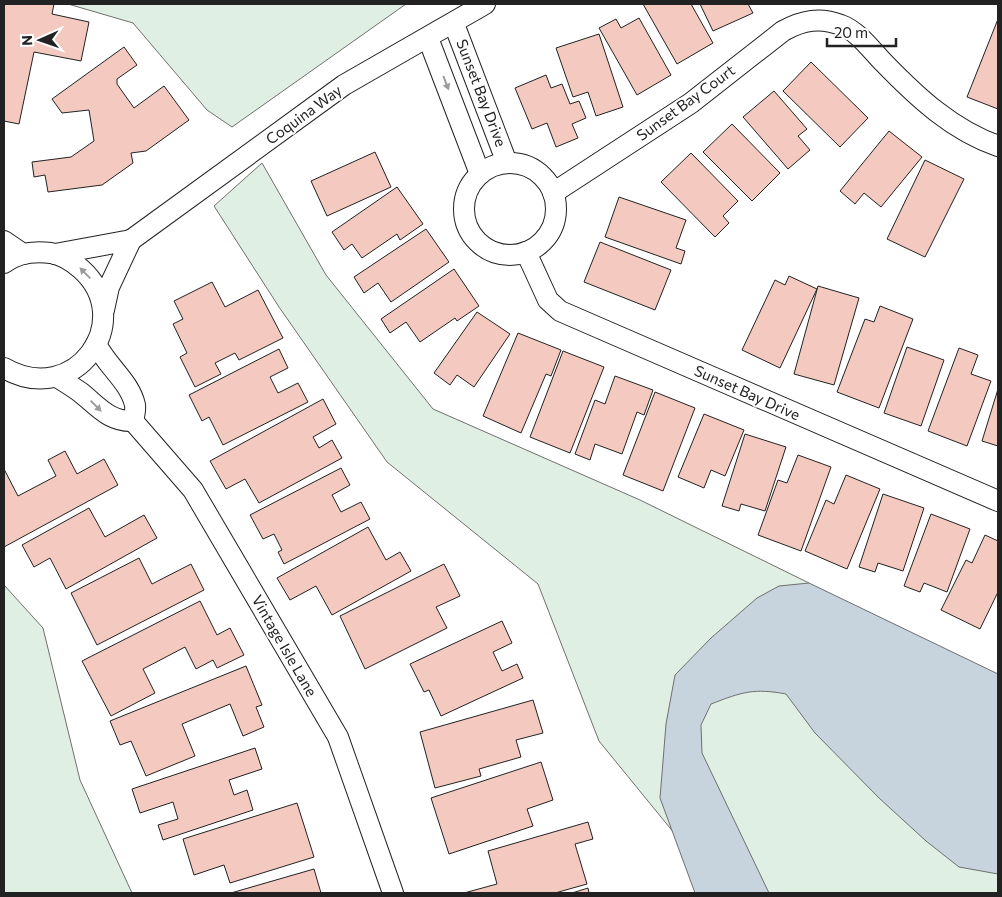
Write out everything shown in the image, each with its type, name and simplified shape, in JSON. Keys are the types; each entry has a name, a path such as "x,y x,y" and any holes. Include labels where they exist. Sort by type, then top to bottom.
{"street":[{"name":"Coquina Way","path":"55,254 131,240 344,85 454,24 485,4"},
{"path":"820,11 843,25 932,108 962,129 998,146"},
{"name":"Sunset Bay Court","path":"553,194 691,103 783,31 820,11"},
{"name":"Sunset Bay Drive","path":"454,24 507,163"},
{"name":"Sunset Bay Drive","path":"428,38 480,174 493,166 507,163 522,165 535,171 546,180 553,194"},
{"path":"480,174 471,186 465,199 464,214 468,228 476,240 489,250 504,255 534,249 546,238 553,224 556,209 553,194"},
{"name":"Coquina Way","path":"96,344 109,287 131,240"},
{"path":"4,241 23,254"},
{"path":"4,263 23,254 39,252 55,254 74,262 89,276 99,294 103,315"},
{"name":"Sunset Bay Drive","path":"526,252 548,300 560,311 998,501"},
{"path":"8,374 37,380 57,377 73,370 87,359 96,344 129,391 136,406 133,421 122,421 104,414 79,391 57,377"},
{"name":"Vintage Isle Lane","path":"133,421 193,490 338,737 393,893"}],"green space":[{"path":"68,4 406,4 232,127 207,110 133,23"},
{"path":"262,163 326,275 433,409 640,500 809,583 907,790 998,847 998,893 723,893 599,741 538,584 387,462 279,307 214,206"},
{"path":"4,585 43,628 80,780 132,893 4,893"}],"shaded area":[{"path":"809,583 998,674 998,874 959,867 926,841 879,798 815,733 786,694 756,691 740,694 711,704 701,725 702,753 769,893 695,893 660,798 666,724 675,675 711,638 757,598 779,586"}],"building":[{"path":"4,4 54,4 52,14 89,22 81,61 34,52 19,124 4,121"},
{"path":"643,4 691,4 713,43 677,64"},
{"path":"700,4 748,4 753,13 713,31"},
{"path":"639,18 671,75 637,95 599,28 616,19 621,28"},
{"path":"998,19 998,109 967,97"},
{"path":"599,34 623,107 596,116 588,92 573,97 556,48"},
{"path":"124,47 137,65 117,79 117,84 134,108 164,86 189,120 146,151 131,153 133,163 102,185 48,192 45,175 34,177 32,162 71,157 94,141 89,110 62,113 52,99"},
{"path":"811,62 868,118 840,147 783,91"},
{"path":"546,75 551,88 562,84 570,104 579,101 586,118 572,124 578,138 556,147 547,123 532,129 515,88"},
{"path":"774,91 807,129 798,136 810,150 788,169 743,117"},
{"path":"732,124 780,173 752,201 703,152"},
{"path":"889,131 922,157 881,207 864,193 855,204 840,191"},
{"path":"375,152 391,187 327,216 311,181"},
{"path":"691,153 738,201 723,216 729,223 715,237 661,182"},
{"path":"925,160 964,179 925,257 887,239"},
{"path":"397,187 423,224 400,240 397,234 362,258 352,244 344,250 332,232"},
{"path":"619,197 686,220 676,248 685,251 681,264 605,237"},
{"path":"426,229 449,262 391,302 378,283 364,293 354,277"},
{"path":"600,242 671,270 655,310 584,282"},
{"path":"454,269 479,306 457,321 455,318 420,342 406,322 390,333 381,319"},
{"path":"789,276 817,289 780,368 742,350 775,280 785,285"},
{"path":"212,282 225,307 258,290 283,338 239,360 235,353 215,363 221,374 195,387 180,357 187,353 173,324 183,319 174,301"},
{"path":"818,286 859,298 834,385 794,374"},
{"path":"880,306 913,319 879,408 837,392 865,319 874,322"},
{"path":"477,312 510,334 474,387 457,375 450,385 434,373"},
{"path":"518,333 561,350 551,376 546,374 521,433 483,416"},
{"path":"907,347 944,360 921,426 884,413"},
{"path":"959,348 978,355 971,374 991,381 967,446 928,431"},
{"path":"279,349 288,368 270,377 278,393 298,383 308,402 223,445 209,417 202,421 189,395"},
{"path":"563,351 604,367 570,453 530,437"},
{"path":"615,376 653,390 644,415 637,412 622,454 595,444 590,460 575,454 595,400 605,404"},
{"path":"998,389 998,446 982,441"},
{"path":"655,392 695,408 663,491 623,475"},
{"path":"323,399 336,424 313,437 319,448 332,440 342,458 259,503 245,479 226,489 210,461"},
{"path":"704,414 744,430 725,476 711,470 704,488 678,477"},
{"path":"745,434 786,447 765,511 741,504 739,511 722,506"},
{"path":"65,451 77,474 104,459 118,485 4,547 4,469 18,496 56,476 48,460"},
{"path":"798,455 831,467 801,551 758,535 778,480 787,483"},
{"path":"341,468 350,485 332,495 341,512 361,502 370,519 284,564 278,552 282,550 274,534 263,539 250,515"},
{"path":"846,475 880,489 847,569 805,551 826,500 834,504"},
{"path":"883,494 924,508 903,571 878,563 875,572 859,567"},
{"path":"89,508 105,537 144,515 157,538 66,589 50,558 34,567 22,545"},
{"path":"931,514 970,529 947,592 924,583 920,592 904,586"},
{"path":"368,527 386,560 400,552 411,571 332,615 316,586 290,600 277,578"},
{"path":"985,535 998,541 998,592 980,629 941,610 966,560 972,563"},
{"path":"139,558 152,584 191,564 204,590 97,645 71,593"},
{"path":"444,564 460,596 436,607 447,628 365,669 340,616"},
{"path":"200,601 217,635 230,628 244,655 217,668 213,660 196,669 185,647 143,669 155,693 111,716 82,661"},
{"path":"502,621 512,643 493,652 502,671 517,664 523,678 441,716 429,690 424,692 410,664"},
{"path":"246,666 262,705 256,707 264,727 243,736 230,704 182,724 195,756 146,776 131,741 120,745 110,721"},
{"path":"533,700 543,733 516,740 521,757 479,769 481,776 435,788 420,732"},
{"path":"255,748 262,769 229,780 234,795 247,790 253,810 163,840 158,825 178,819 173,802 140,813 132,789"},
{"path":"541,762 553,800 527,809 533,826 449,854 431,798"},
{"path":"297,803 314,857 230,883 224,865 194,875 183,839"},
{"path":"588,822 593,839 575,844 587,884 555,893 464,893 497,884 488,851"},
{"path":"314,869 321,893 231,893"},
{"path":"588,888 589,893 572,893"}]}
